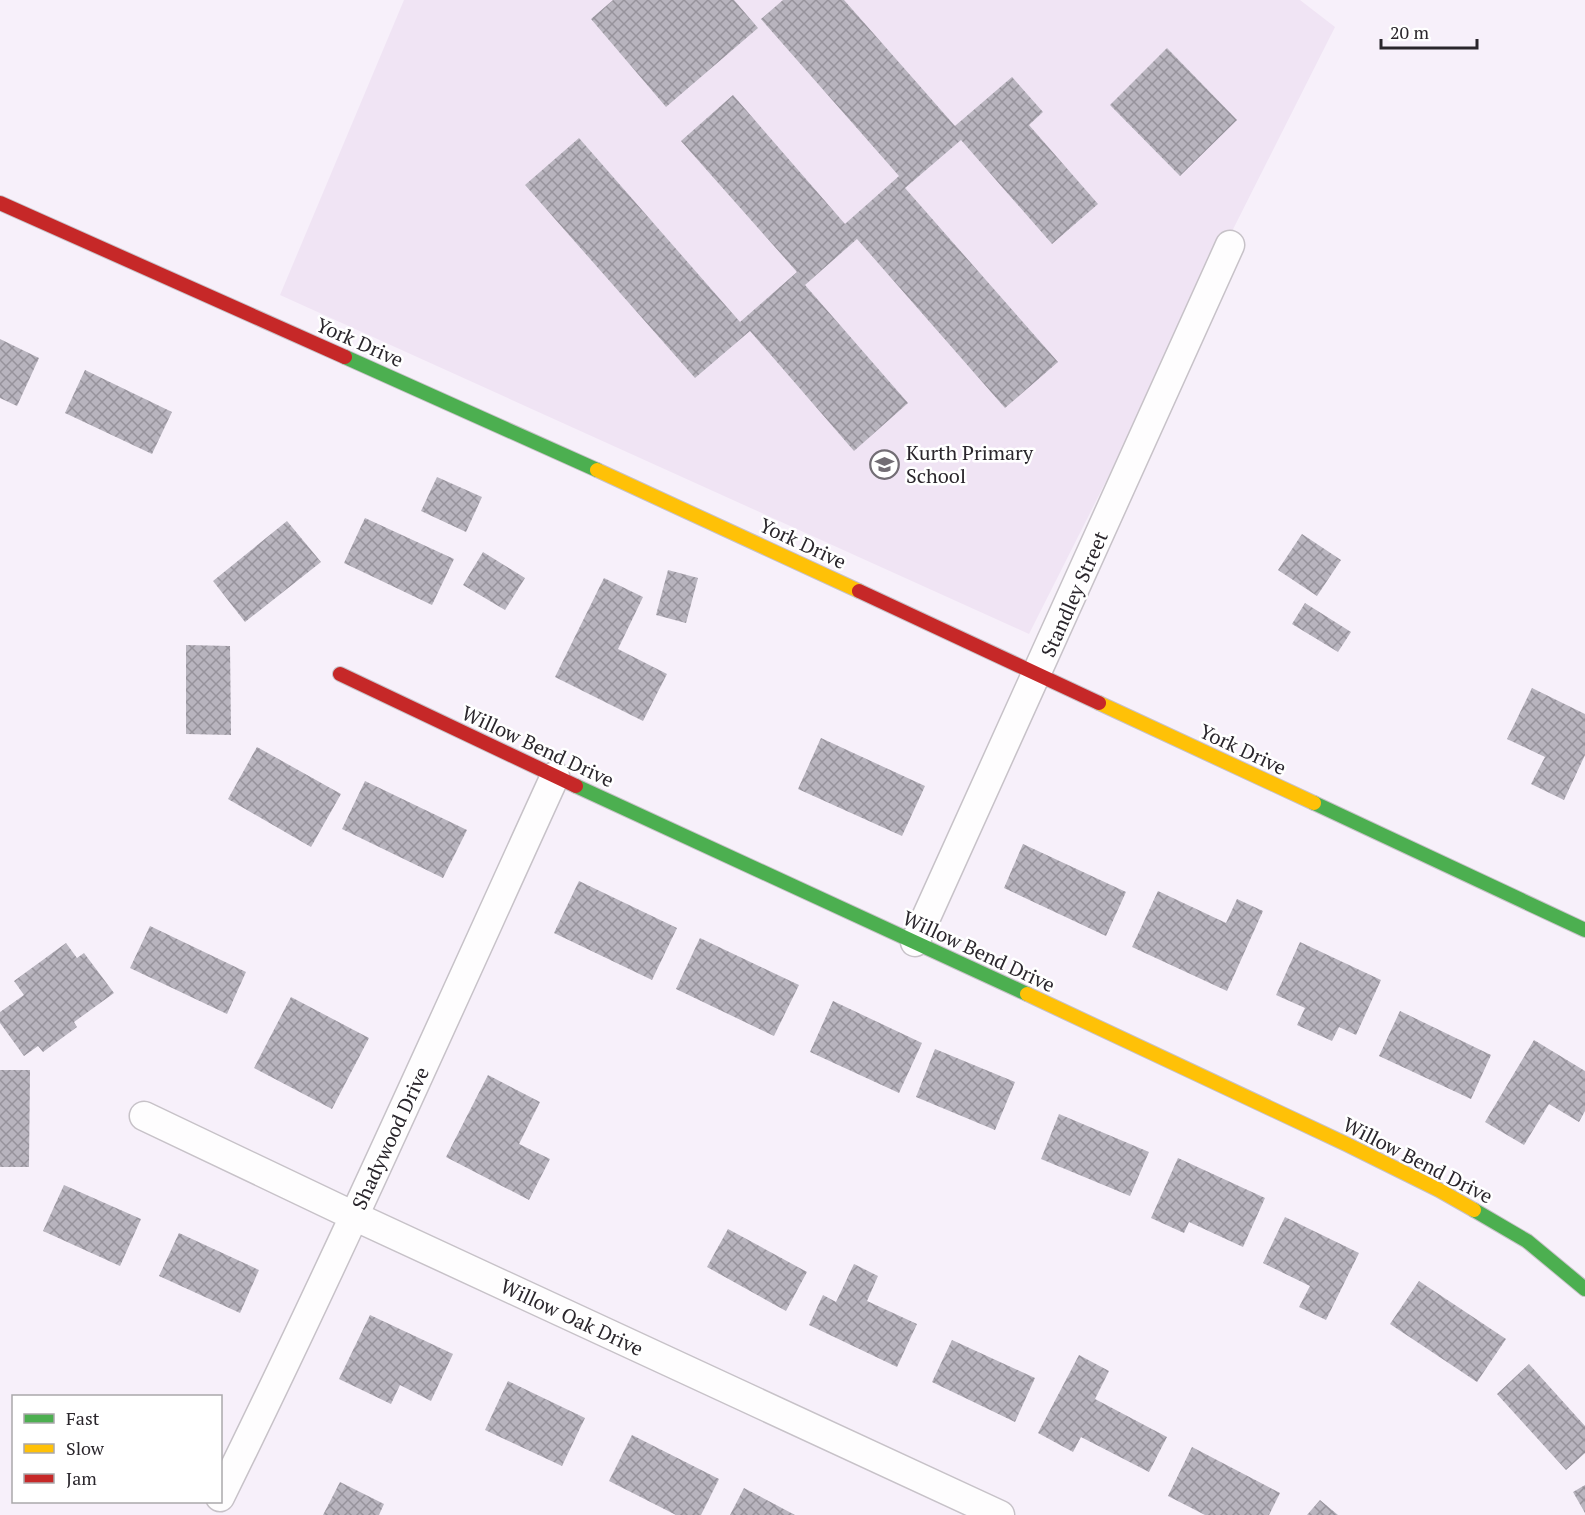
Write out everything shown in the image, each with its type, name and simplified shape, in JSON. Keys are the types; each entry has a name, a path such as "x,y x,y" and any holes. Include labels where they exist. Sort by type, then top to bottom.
{"street":[{"name":"York Drive","path":"0,203 663,498 1585,930"},
{"name":"Standley Street","path":"915,942 1230,245"},
{"name":"Willow Bend Drive","path":"340,674 555,777 915,942 1439,1190 1527,1241 1585,1289"},
{"name":"Shadywood Drive","path":"222,1493 354,1216 555,777"},
{"name":"Willow Oak Drive","path":"144,1116 354,1216 1000,1515"}],"shaded area":[{"name":"Kurth Primary School","path":"404,0 1300,0 1335,27 1029,634 280,295"}],"building":[{"path":"613,0 734,0 758,28 666,107 591,19"},
{"name":"Kurth Primary School","path":"783,0 844,0 955,126 1012,77 1043,112 1029,125 1098,204 1052,244 961,140 905,188 1058,362 1005,408 857,239 805,285 908,403 854,451 750,331 695,378 525,185 579,138 740,322 797,272 681,141 733,95 845,224 899,176 761,19"},
{"path":"1167,48 1237,120 1180,176 1110,105"},
{"path":"0,339 39,358 17,406 0,398"},
{"path":"85,370 172,412 152,454 65,413"},
{"path":"437,477 482,497 466,532 421,511"},
{"path":"365,518 454,559 432,605 344,563"},
{"path":"287,521 321,562 245,622 213,581"},
{"path":"1302,534 1341,560 1317,596 1278,570"},
{"path":"483,552 525,578 505,610 463,585"},
{"path":"668,570 698,578 686,623 656,615"},
{"path":"604,578 643,597 618,649 667,674 643,721 555,677"},
{"path":"1305,603 1351,632 1338,652 1292,624"},
{"path":"186,645 230,646 231,735 186,734"},
{"path":"1532,688 1585,714 1585,755 1564,800 1531,784 1545,757 1507,739"},
{"path":"821,738 925,786 902,836 798,789"},
{"path":"257,747 341,794 311,847 228,799"},
{"path":"365,781 467,830 443,878 342,829"},
{"path":"1023,844 1126,892 1106,936 1004,888"},
{"path":"579,881 677,928 652,980 554,933"},
{"path":"1158,891 1226,923 1237,899 1263,911 1227,991 1132,947"},
{"path":"150,926 246,972 227,1014 130,968"},
{"path":"700,938 799,985 774,1036 676,989"},
{"path":"1300,942 1381,980 1356,1035 1339,1027 1332,1041 1297,1025 1305,1008 1276,995"},
{"path":"66,943 77,958 84,953 114,993 74,1022 77,1027 43,1052 38,1046 24,1056 0,1023 0,1012 24,995 14,981"},
{"path":"291,997 369,1038 332,1109 254,1068"},
{"path":"833,1001 922,1043 899,1093 810,1052"},
{"path":"1400,1011 1491,1055 1471,1099 1379,1056"},
{"path":"1534,1040 1585,1071 1585,1111 1579,1122 1549,1104 1524,1145 1485,1122"},
{"path":"935,1049 1015,1082 995,1130 916,1097"},
{"path":"0,1070 30,1070 29,1167 0,1167"},
{"path":"488,1075 540,1102 519,1144 550,1159 529,1200 446,1157"},
{"path":"1059,1114 1149,1152 1130,1196 1041,1159"},
{"path":"1178,1158 1265,1198 1243,1247 1189,1222 1184,1233 1151,1218"},
{"path":"64,1185 141,1219 120,1266 43,1231"},
{"path":"1285,1217 1359,1253 1326,1320 1299,1307 1310,1286 1263,1263"},
{"path":"728,1229 807,1272 786,1311 707,1267"},
{"path":"179,1233 259,1270 240,1313 159,1276"},
{"path":"854,1264 878,1276 867,1301 917,1324 897,1367 809,1325 823,1295 836,1302"},
{"path":"1419,1281 1506,1339 1477,1382 1390,1324"},
{"path":"370,1315 453,1354 431,1401 400,1385 391,1404 339,1379"},
{"path":"952,1340 1035,1378 1015,1422 932,1382"},
{"path":"1079,1355 1109,1371 1095,1399 1167,1437 1149,1472 1081,1437 1073,1452 1038,1433"},
{"path":"1529,1364 1585,1426 1585,1453 1566,1470 1497,1394"},
{"path":"508,1381 585,1418 562,1466 485,1430"},
{"path":"632,1435 719,1479 701,1515 676,1515 609,1481"},
{"path":"1192,1447 1280,1493 1269,1515 1205,1515 1168,1496"},
{"path":"340,1482 384,1504 379,1515 323,1515"},
{"path":"1585,1485 1585,1513 1573,1492"},
{"path":"744,1488 795,1515 730,1515"},
{"path":"1320,1500 1338,1515 1307,1515"}],"traffic: fast":[{"path":"345,357 597,470"},
{"path":"576,786 1027,994"},
{"path":"1314,803 1585,930"},
{"path":"1474,1210 1527,1241 1585,1289"}],"traffic: slow":[{"path":"597,470 859,591"},
{"path":"1099,703 1314,803"},
{"path":"1027,994 1346,1144 1474,1210"}],"traffic: jam":[{"path":"0,203 345,357"},
{"path":"859,591 1099,703"},
{"path":"340,674 576,786"}],"place":[{"name":"Kurth Primary School","path":"885,464"}]}
